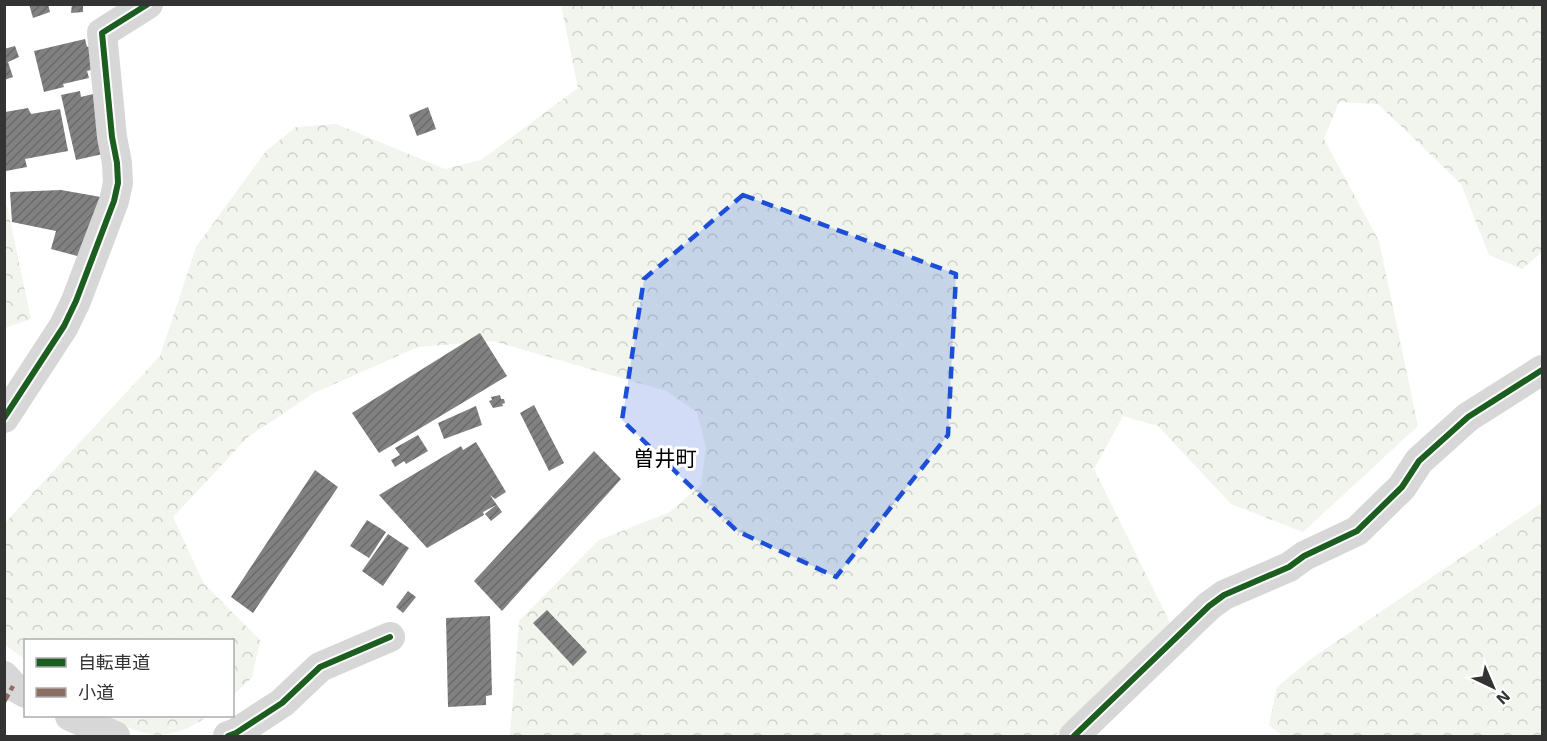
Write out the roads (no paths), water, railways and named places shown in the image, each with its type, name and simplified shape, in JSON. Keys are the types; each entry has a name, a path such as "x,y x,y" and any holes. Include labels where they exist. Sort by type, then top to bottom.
{"street":[{"path":"4,418 64,326 76,301 114,201 118,183 117,164 112,137 102,33 148,4"},
{"path":"1074,736 1209,606 1224,595 1289,567 1304,556 1357,531 1402,487 1419,461 1468,417 1542,370"},
{"path":"228,736 282,703 320,667 390,637"},
{"path":"4,676 13,686 24,692"},
{"path":"72,717 115,736"}],"district":[{"name":"曽井町","path":"665,457"}]}
